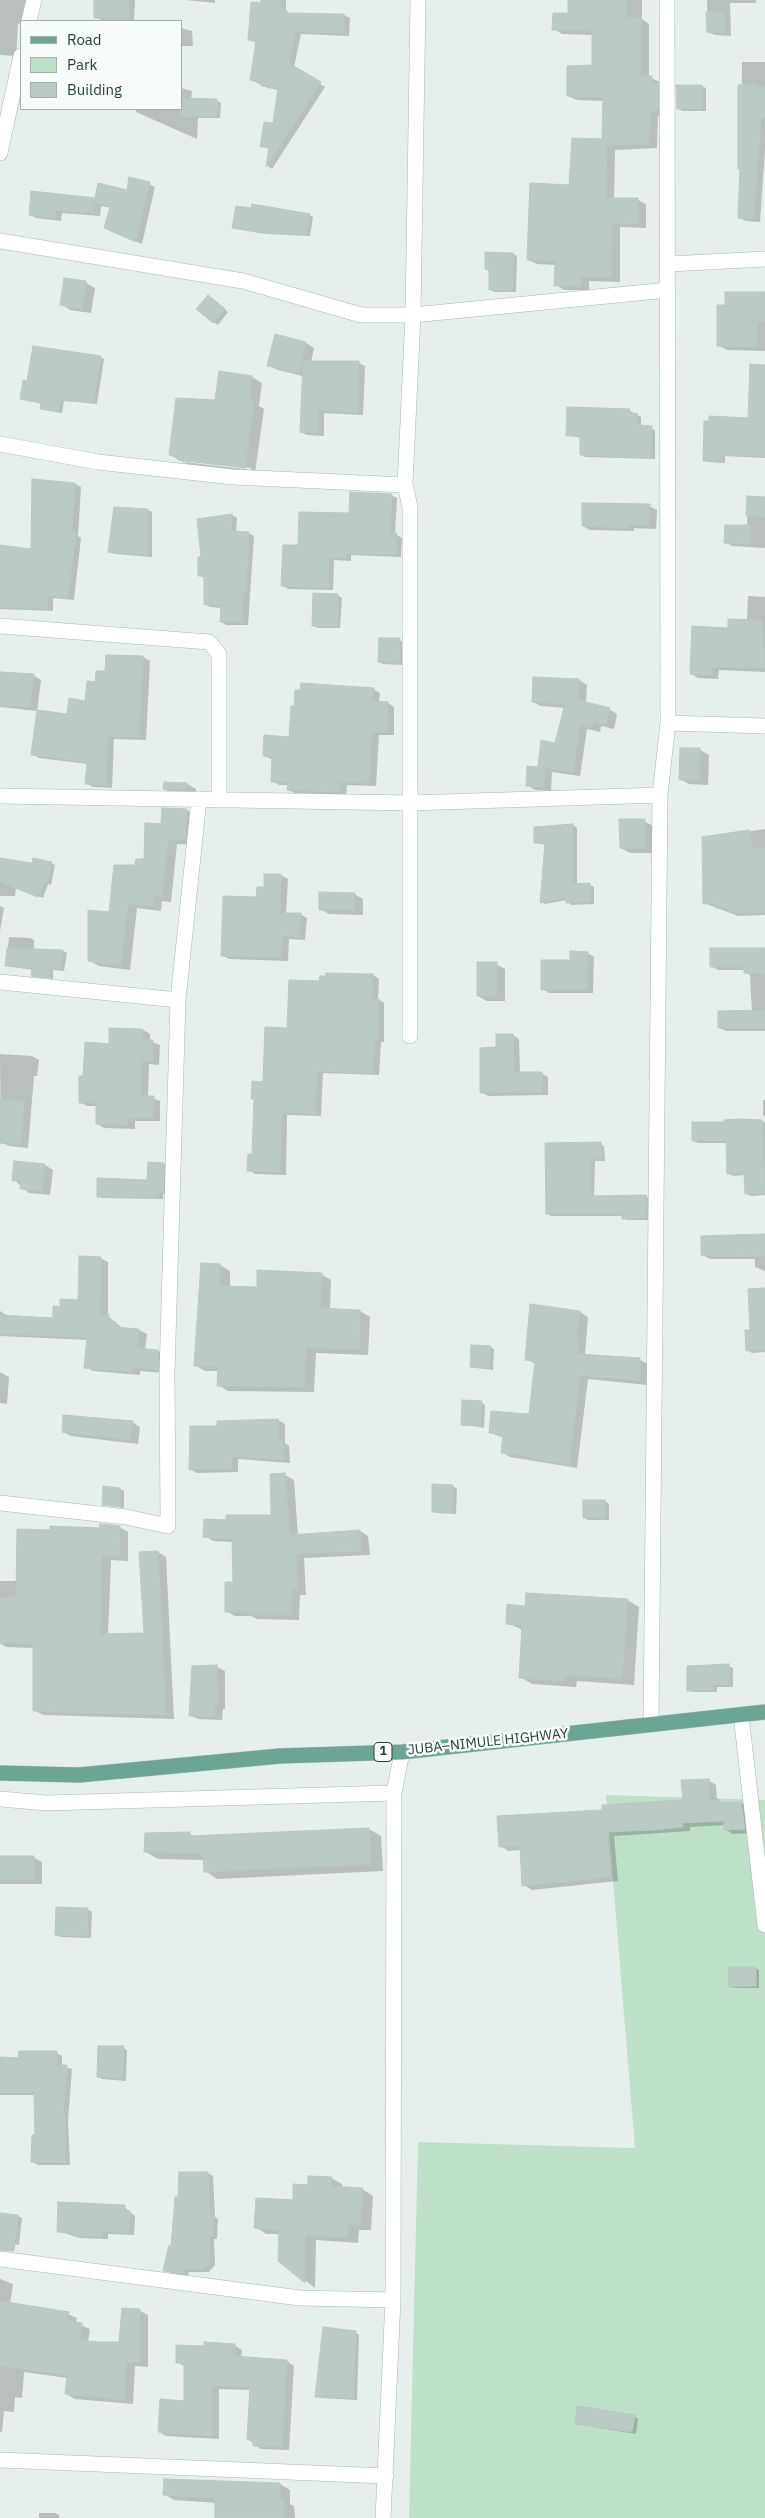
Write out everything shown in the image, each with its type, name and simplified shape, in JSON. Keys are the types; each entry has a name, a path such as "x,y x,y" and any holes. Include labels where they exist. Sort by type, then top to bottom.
{"main road":[{"name":"JUBA–NIMULE HIGHWAY","path":"0,1774 79,1775 280,1756 402,1752 765,1712"}],"street":[{"path":"29,20 34,0"},
{"path":"410,1036 410,507 405,485 413,315 418,0"},
{"path":"651,1724 660,795 668,723 669,264 667,0"},
{"path":"0,153 20,61"},
{"path":"0,241 243,281 361,315 413,315 668,290"},
{"path":"669,264 765,259"},
{"path":"0,444 98,462 233,477 405,485"},
{"path":"0,626 210,642 219,654 219,800"},
{"path":"668,723 765,726"},
{"path":"0,796 410,802 660,795"},
{"path":"0,1503 168,1522 168,1372 178,1000 199,799"},
{"path":"0,982 178,1000"},
{"path":"741,1715 765,1925"},
{"path":"383,2518 393,2300 394,1792 402,1752"},
{"path":"0,1800 47,1804 394,1792"},
{"path":"0,2259 300,2298 393,2300"},
{"path":"0,2460 386,2476"}],"green space":[{"path":"606,1795 765,1800 765,2518 409,2518 418,2142 635,2148"}],"building":[{"path":"94,0 129,0 129,18 94,18"},
{"path":"261,0 281,0 280,8 285,8 285,13 344,14 344,33 296,32 289,63 321,82 266,167 269,147 260,147 264,122 273,123 278,88 261,86 262,82 250,80 256,41 248,40 251,2 261,3"},
{"path":"568,0 627,0 626,17 641,18 641,76 652,76 652,84 658,84 658,109 656,109 655,113 650,112 649,144 607,145 606,198 638,198 638,224 612,223 611,278 581,277 581,286 554,286 555,261 527,260 530,183 569,185 572,138 602,139 603,97 567,96 567,66 592,65 592,31 552,30 553,13 568,13"},
{"path":"706,12 724,12 725,33 707,32"},
{"path":"756,84 756,86 765,87 765,117 761,117 754,219 738,218 740,169 738,169 738,85"},
{"path":"676,85 702,85 702,109 677,109"},
{"path":"182,98 217,99 217,117 181,117"},
{"path":"129,177 150,182 136,242 104,228 110,207 95,203 94,213 56,211 55,218 29,215 31,191 95,198 98,183 127,190"},
{"path":"252,204 310,214 306,234 262,233 232,228 236,206 251,208"},
{"path":"485,252 513,253 512,291 489,290 489,270 485,269"},
{"path":"64,278 86,281 82,309 60,305"},
{"path":"725,292 765,292 765,322 757,322 757,347 717,346 717,305 725,305"},
{"path":"208,295 225,309 213,323 196,309"},
{"path":"275,334 306,342 299,373 267,366"},
{"path":"33,346 101,356 93,402 60,400 58,412 40,409 41,403 20,399 23,380 27,381"},
{"path":"303,361 359,361 358,413 319,410 318,433 300,432"},
{"path":"750,364 765,365 765,456 721,455 721,461 703,461 704,421 709,421 709,416 748,418"},
{"path":"219,371 252,376 249,401 254,401 245,468 178,460 178,456 169,455 176,398 215,400"},
{"path":"567,407 630,409 630,414 637,413 637,425 652,426 651,458 580,455 580,436 566,436"},
{"path":"32,479 75,483 72,533 76,533 68,598 48,596 48,609 0,607 0,545 31,549"},
{"path":"350,492 392,494 390,533 397,533 396,555 346,553 346,558 329,558 328,588 281,586 283,545 298,545 299,512 349,513"},
{"path":"747,496 765,497 765,517 746,516"},
{"path":"582,503 650,504 649,525 627,525 627,528 582,526"},
{"path":"114,507 148,509 148,555 108,552"},
{"path":"232,514 231,531 249,532 246,593 243,593 243,622 220,622 221,605 204,605 204,576 198,576 198,557 201,557 197,519"},
{"path":"725,525 750,525 750,544 724,543"},
{"path":"313,593 338,594 337,627 312,626"},
{"path":"728,619 762,620 765,668 712,667 712,675 690,674 692,626 728,628"},
{"path":"379,638 400,638 399,663 378,662"},
{"path":"106,655 143,656 139,737 108,736 106,785 85,784 87,762 31,755 37,710 67,714 69,698 85,701 87,681 95,682 96,671 105,671"},
{"path":"0,672 34,674 30,707 0,705"},
{"path":"533,677 579,679 578,700 610,708 606,725 594,722 592,728 580,725 573,772 545,768 544,787 526,786 527,766 538,767 541,740 555,743 565,704 532,702"},
{"path":"301,683 374,688 372,701 388,702 388,732 372,732 369,783 340,782 340,792 287,790 288,782 271,782 272,757 263,756 264,735 289,737 291,706 294,706 295,690 300,690"},
{"path":"680,748 700,748 699,780 679,780"},
{"path":"164,782 187,783 187,790 163,789"},
{"path":"162,808 187,809 185,840 168,840 162,897 154,896 153,906 128,904 121,966 88,961 88,910 109,912 114,865 135,865 136,859 144,859 145,823 161,824"},
{"path":"619,819 645,819 645,848 620,848"},
{"path":"573,824 573,884 590,883 590,902 566,903 566,898 540,903 545,843 534,843 534,827"},
{"path":"749,830 752,848 765,849 765,912 729,912 729,908 716,908 716,903 703,904 702,837"},
{"path":"0,858 32,863 33,858 52,862 47,883 44,883 38,897 0,882"},
{"path":"264,874 281,874 280,913 301,913 299,937 282,935 281,958 221,956 223,896 256,897 257,887 264,887"},
{"path":"319,892 355,893 354,910 319,910"},
{"path":"7,948 63,950 60,969 49,968 49,978 31,976 32,968 5,966"},
{"path":"710,948 765,948 765,974 744,973 744,967 710,967"},
{"path":"570,951 588,952 587,990 541,990 541,960 570,960"},
{"path":"477,962 497,962 496,996 477,996"},
{"path":"326,973 373,974 372,999 379,999 378,1040 375,1040 373,1073 317,1071 315,1114 282,1112 280,1172 247,1171 248,1154 252,1154 254,1099 251,1099 252,1081 263,1082 265,1027 287,1028 289,980 319,981 320,976 326,976"},
{"path":"765,1010 765,1028 718,1028 718,1011"},
{"path":"109,1028 143,1029 143,1040 153,1040 153,1061 142,1061 141,1096 154,1096 153,1118 128,1118 128,1125 96,1124 96,1103 79,1103 79,1076 83,1076 85,1042 109,1044"},
{"path":"496,1034 513,1034 514,1072 542,1072 542,1092 480,1093 480,1048 496,1047"},
{"path":"0,1099 24,1101 21,1145 0,1143"},
{"path":"724,1120 762,1120 765,1193 745,1194 744,1173 727,1174 726,1141 692,1141 692,1122 724,1122"},
{"path":"601,1142 601,1159 591,1159 591,1196 646,1195 646,1218 622,1219 622,1215 617,1214 546,1214 545,1143"},
{"path":"14,1161 45,1164 42,1191 20,1189 21,1181 12,1181"},
{"path":"148,1162 164,1163 163,1192 159,1192 159,1198 97,1197 97,1178 147,1180"},
{"path":"765,1234 765,1256 701,1255 701,1236"},
{"path":"79,1256 101,1257 100,1314 109,1315 108,1321 116,1322 115,1327 139,1329 137,1348 158,1350 158,1370 133,1367 132,1372 84,1368 87,1337 0,1334 0,1315 53,1318 53,1306 60,1307 60,1299 78,1300"},
{"path":"201,1263 220,1264 220,1286 257,1287 257,1270 322,1273 320,1308 360,1310 359,1350 306,1348 304,1387 217,1386 218,1367 194,1366"},
{"path":"765,1288 765,1350 746,1351 745,1330 750,1330 748,1289"},
{"path":"530,1304 580,1311 577,1330 578,1354 640,1358 640,1381 580,1375 569,1464 531,1459 531,1456 501,1453 503,1434 489,1433 491,1411 529,1414 535,1361 525,1360"},
{"path":"471,1345 491,1346 489,1369 470,1367"},
{"path":"462,1400 482,1401 480,1426 461,1425"},
{"path":"63,1415 133,1421 130,1440 62,1432"},
{"path":"278,1419 279,1441 283,1441 284,1460 231,1456 232,1469 189,1470 190,1426 217,1426 217,1421"},
{"path":"285,1473 290,1535 360,1530 361,1551 296,1553 298,1590 292,1590 291,1615 247,1615 247,1612 225,1612 225,1582 233,1582 232,1539 203,1537 204,1519 226,1520 226,1515 271,1515 270,1474"},
{"path":"432,1484 453,1485 452,1512 432,1512"},
{"path":"103,1486 120,1488 120,1507 102,1505"},
{"path":"583,1500 605,1500 605,1518 583,1518"},
{"path":"100,1524 120,1526 119,1557 102,1555 100,1634 144,1633 139,1552 158,1551 166,1715 33,1711 33,1644 0,1643 0,1598 16,1596 17,1529 50,1530 50,1526 99,1528"},
{"path":"526,1593 628,1599 622,1679 565,1675 565,1681 519,1678 522,1625 506,1624 507,1604 525,1606"},
{"path":"729,1664 729,1685 713,1685 713,1690 687,1691 687,1666"},
{"path":"217,1665 218,1705 215,1705 215,1717 189,1716 192,1666"},
{"path":"709,1779 710,1800 719,1799 719,1803 741,1802 745,1829 724,1830 724,1821 682,1823 683,1827 654,1830 607,1832 610,1877 522,1886 520,1846 499,1847 497,1816 602,1810 602,1805 683,1800 681,1780"},
{"path":"369,1828 371,1864 204,1872 203,1854 144,1852 145,1833 190,1832 190,1836"},
{"path":"0,1856 34,1856 34,1880 0,1880"},
{"path":"56,1907 88,1908 87,1936 55,1935"},
{"path":"728,1967 756,1967 756,1986 729,1987"},
{"path":"98,2046 124,2046 122,2079 97,2077"},
{"path":"19,2051 57,2051 57,2065 67,2065 63,2116 65,2116 65,2163 31,2162 32,2135 35,2135 34,2093 0,2093 0,2057 18,2058"},
{"path":"179,2172 208,2172 210,2215 214,2215 212,2237 209,2237 210,2262 203,2269 183,2270 183,2273 163,2271 169,2245 171,2246 175,2197 178,2197"},
{"path":"308,2176 332,2177 331,2186 363,2188 360,2225 348,2224 348,2238 305,2235 305,2283 278,2261 279,2230 254,2228 256,2198 293,2200 293,2184 308,2185"},
{"path":"58,2202 125,2205 125,2211 130,2211 129,2233 102,2231 102,2237 73,2236 73,2233 57,2232"},
{"path":"0,2213 18,2215 14,2251 0,2250"},
{"path":"0,2301 69,2312 67,2321 82,2323 80,2340 98,2342 119,2342 122,2308 140,2309 140,2363 126,2362 125,2400 65,2394 67,2375 0,2366"},
{"path":"323,2327 356,2331 353,2398 315,2397"},
{"path":"204,2342 235,2344 234,2356 287,2360 282,2447 253,2446 253,2440 247,2440 250,2386 212,2386 212,2436 158,2432 160,2399 184,2401 184,2363 176,2363 176,2345 204,2346"},
{"path":"577,2406 635,2415 632,2432 575,2424"},
{"path":"164,2479 280,2483 280,2499 284,2499 284,2518 215,2518 215,2498 163,2495"}]}
